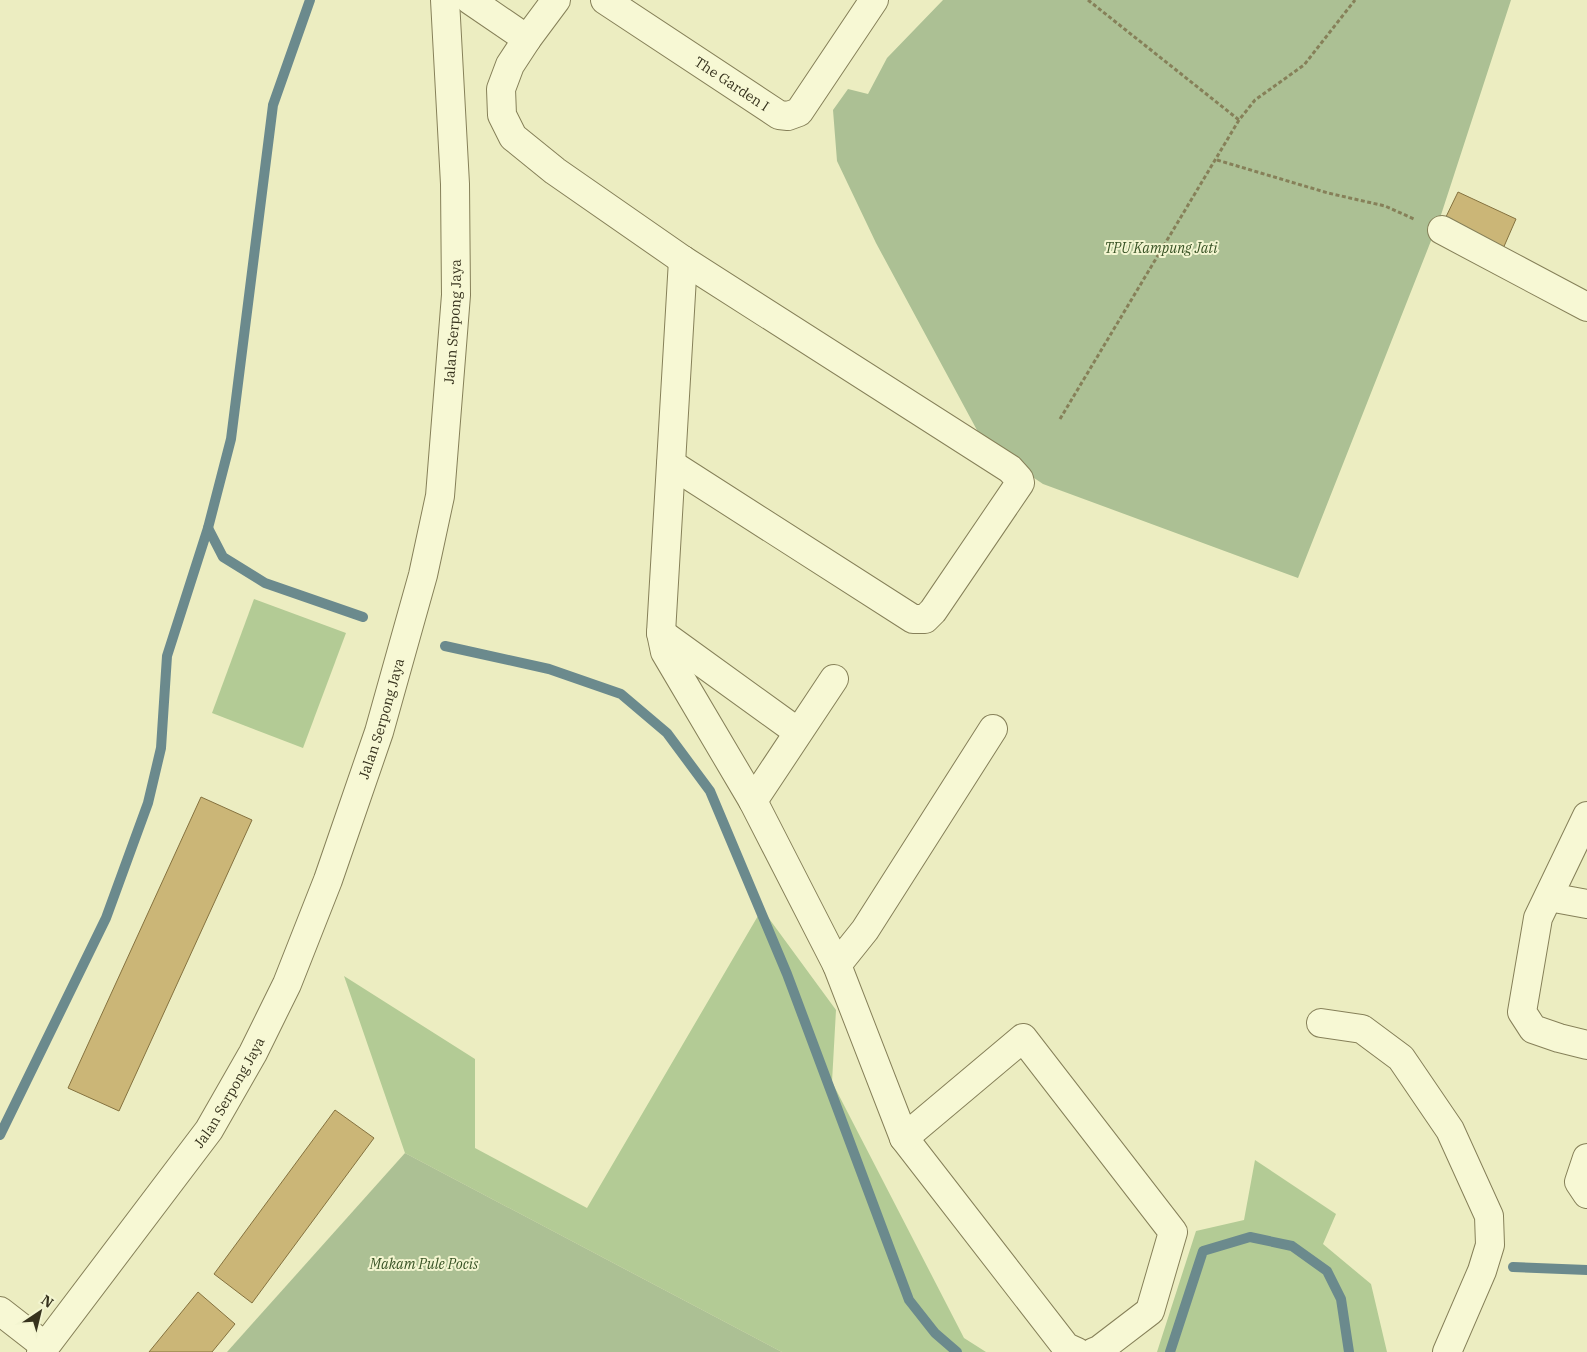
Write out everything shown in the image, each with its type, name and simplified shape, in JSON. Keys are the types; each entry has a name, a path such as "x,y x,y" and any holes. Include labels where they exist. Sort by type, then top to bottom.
{"street":[{"name":"Jalan Serpong Jaya","path":"43,1349 209,1130 253,1053 287,984 328,880 382,723 423,575 440,496 456,295 455,184 445,0"},
{"path":"470,0 527,39"},
{"path":"556,0 510,65 501,89 502,115 514,137 555,171 683,260 1010,469 1020,483 933,611 924,619 913,619 671,464"},
{"name":"The Garden I","path":"605,0 779,115 788,116 799,112 874,0"},
{"path":"1442,230 1587,307"},
{"path":"683,260 661,633 665,652 753,801 837,965 904,1138 1066,1347 1077,1352"},
{"path":"661,633 798,732"},
{"path":"753,801 834,678"},
{"path":"837,965 865,930 993,728"},
{"path":"1587,816 1538,918 1522,1012 1533,1029 1587,1046"},
{"path":"1549,897 1587,904"},
{"path":"1321,1023 1362,1029 1401,1058 1450,1130 1489,1216 1490,1245 1482,1271 1446,1352"},
{"path":"904,1138 1023,1038 1173,1232 1150,1311 1094,1352"},
{"path":"1587,1158 1579,1182 1587,1194"},
{"path":"0,1311 43,1349"}],"path":[{"path":"1088,0 1239,120"},
{"path":"1060,419 1239,120 1255,100 1304,65 1356,0"},
{"path":"1216,160 1328,193 1385,206 1442,230"}],"green space":[{"name":"TPU Kampung Jati","path":"943,0 1511,0 1440,218 1298,578 1043,484 985,445 876,243 837,161 833,110 848,89 868,94 887,58"},
{"path":"254,599 346,633 303,748 212,713"},
{"path":"762,909 836,1010 832,1082 964,1338 986,1352 782,1352 405,1153 344,976 475,1059 475,1148 587,1208"},
{"name":"Makam Pule Pocis","path":"405,1153 782,1352 227,1352"},
{"path":"1255,1160 1336,1214 1323,1244 1371,1284 1387,1352 1157,1352 1196,1231 1244,1220"}],"building":[{"path":"1458,192 1516,219 1502,251 1443,223"},
{"path":"201,797 252,820 119,1111 68,1088"},
{"path":"335,1110 374,1138 252,1303 214,1274"},
{"path":"198,1292 235,1324 212,1352 149,1352"}],"waterway":[{"path":"0,1135 106,918 148,803 161,748 167,656 208,528 231,439 273,105 310,0"},
{"path":"208,528 223,557 265,583 363,617"},
{"path":"445,646 549,669 621,694 667,733 710,791 787,974 909,1300 935,1333 957,1352"},
{"path":"1170,1352 1203,1251 1250,1237 1292,1246 1327,1271 1341,1299 1349,1352"},
{"path":"1513,1267 1587,1270"}]}
